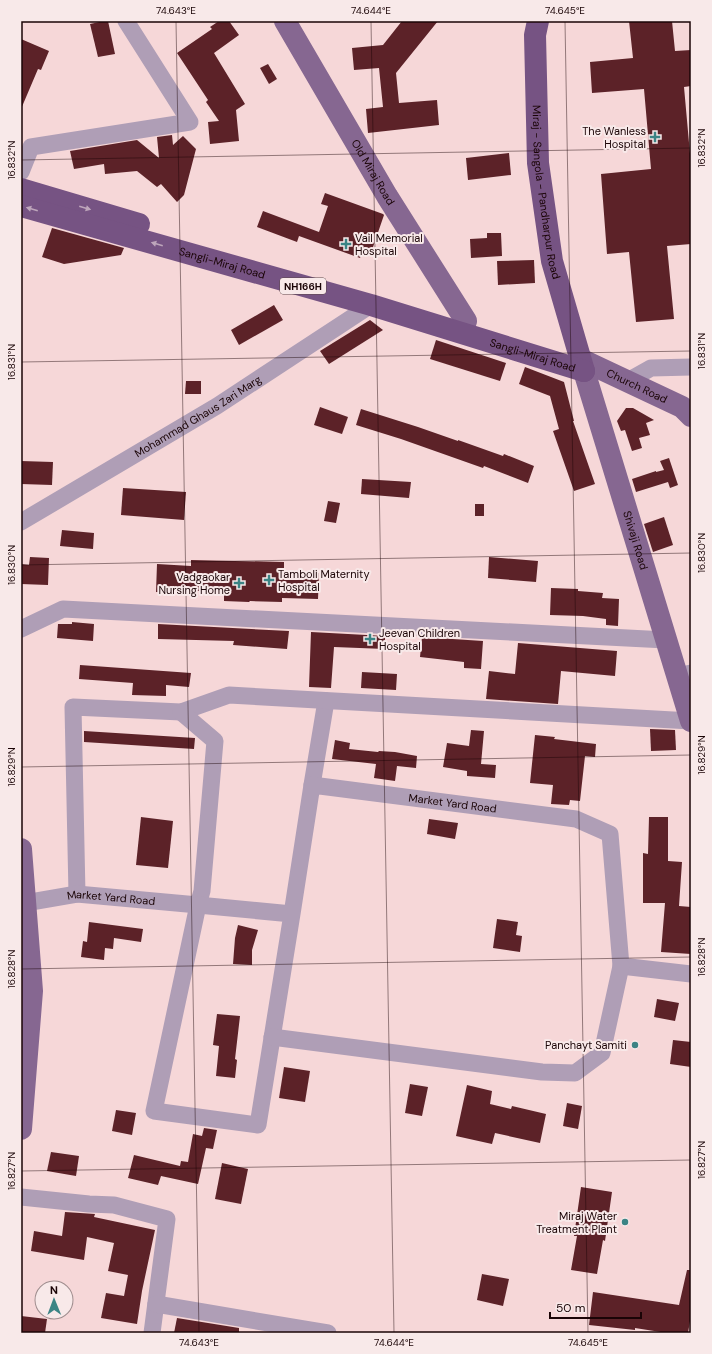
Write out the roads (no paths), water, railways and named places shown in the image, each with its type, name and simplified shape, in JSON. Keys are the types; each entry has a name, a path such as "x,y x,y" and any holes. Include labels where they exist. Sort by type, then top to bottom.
{"highway":[{"name":"Miraj - Sangola - Pandharpur Road","path":"538,21 535,35 538,163 552,261 582,365"},
{"name":"Sangli-Miraj Road","path":"21,189 466,320 582,365"},
{"name":"Sangli-Miraj Road","path":"21,206 582,365"}],"main road":[{"name":"Old Miraj Road","path":"285,21 387,196 466,320"},
{"name":"Church Road","path":"582,365 626,382 688,411"},
{"name":"Shivaji Road","path":"582,365 666,640 684,674 691,721"},
{"path":"21,849 32,991 21,1129"}],"street":[{"path":"21,172 31,148 190,122 126,21"},
{"name":"Mohammad Ghaus Zari Marg","path":"21,522 217,406 371,305"},
{"path":"626,382 651,368 691,367"},
{"path":"21,629 63,609 666,640"},
{"path":"77,894 74,707 181,712 228,695 691,721"},
{"path":"181,712 216,741 202,891 154,1111 258,1125 326,701"},
{"name":"Market Yard Road","path":"312,785 576,819 610,834 620,966"},
{"name":"Market Yard Road","path":"25,903 77,894 198,904 292,914"},
{"path":"272,1037 542,1072 575,1073 602,1053 620,966 691,974"},
{"path":"21,1197 114,1205 167,1219 152,1333"},
{"path":"156,1304 275,1329 328,1333"}],"place":[{"name":"The Wanless Hospital","path":"655,137"},
{"name":"Vail Memorial Hospital","path":"346,244"},
{"name":"Tamboli Maternity Hospital","path":"269,580"},
{"name":"Vadgaokar Nursing Home","path":"239,583"},
{"name":"Jeevan Children Hospital","path":"370,639"},
{"name":"Panchayt Samiti","path":"635,1045"},
{"name":"Miraj Water Treatment Plant","path":"625,1222"}]}
